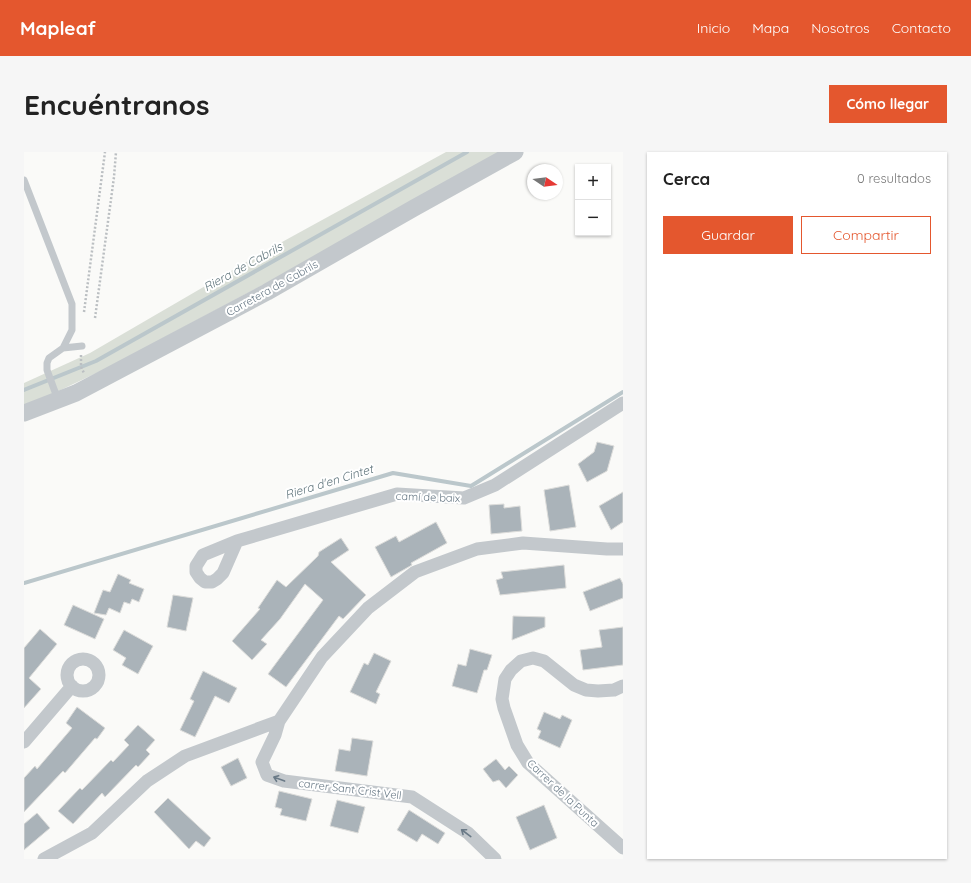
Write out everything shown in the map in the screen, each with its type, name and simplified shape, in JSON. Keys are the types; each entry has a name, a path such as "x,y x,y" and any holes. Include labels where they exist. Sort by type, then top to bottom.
{"street":[{"name":"Carretera de Cabrils","path":"24,413 89,386 268,292 515,152"},
{"name":"camí de baix","path":"237,541 397,494 464,498 495,485 623,403"},
{"name":"carrer Sant Crist Vell","path":"495,859 468,833 412,797 284,781 268,775 262,762 275,736 279,721 322,657 368,608 415,572 477,549 523,543 607,550 623,549"},
{"name":"Carrer de la Punta","path":"623,686 614,690 586,690 574,685 544,661 533,658 521,661 511,670 504,680 502,699 517,744 528,763 623,848"},
{"path":"24,742 72,686"},
{"path":"44,859 92,833 146,781 185,756 279,721"}],"lane":[{"path":"24,180 72,304 72,330 63,348 49,358 46,363 47,370 58,400"},
{"path":"63,348 82,346"}],"path":[{"path":"83,319 106,152"},
{"path":"95,318 116,152"},
{"path":"82,346 81,367 89,386"}],"shaded area":[{"path":"446,152 503,152 377,224 109,367 46,397 24,405 24,383 90,353 262,253"}],"building":[{"path":"597,442 614,446 607,471 587,482 578,464 594,452"},
{"path":"569,485 576,527 550,531 544,490"},
{"path":"623,492 623,522 611,530 599,506"},
{"path":"504,504 504,508 520,506 522,531 491,534 489,505"},
{"path":"436,522 447,543 411,563 412,565 391,577 375,547 396,536 399,542"},
{"path":"341,538 349,550 331,562 366,595 343,619 339,616 286,687 268,674 323,600 305,584 280,619 261,640 267,644 252,660 232,641 260,609 258,608 277,580 286,587 318,556 319,552"},
{"path":"564,565 566,588 500,595 496,580 503,578 501,572"},
{"path":"118,574 131,580 129,583 144,589 139,602 132,599 130,604 124,602 120,613 109,608 106,615 94,613 103,590 110,592"},
{"path":"620,578 623,584 623,598 590,611 583,592"},
{"path":"173,595 193,598 186,631 167,627"},
{"path":"73,605 104,619 95,639 64,625"},
{"path":"513,616 545,617 545,627 512,640"},
{"path":"623,627 623,665 583,670 580,650 602,647 599,630"},
{"path":"40,629 57,644 29,678 41,689 24,708 24,648"},
{"path":"124,630 153,646 138,674 122,665 126,658 113,650"},
{"path":"470,649 492,655 487,670 484,670 477,693 452,686 458,664 466,666"},
{"path":"374,653 391,661 376,692 380,694 376,704 350,692 364,663 368,665"},
{"path":"203,671 237,688 229,703 215,696 195,737 180,730 194,701 190,699"},
{"path":"77,707 105,728 97,739 95,738 65,773 63,771 24,812 24,778 35,766 37,769 72,728 66,723"},
{"path":"544,712 560,719 562,715 572,720 560,748 538,738 541,731 537,729"},
{"path":"138,725 155,740 146,750 150,754 138,767 136,765 105,797 102,793 73,824 58,811 80,788 82,790 111,760 113,762 129,745 124,740"},
{"path":"352,738 373,741 367,776 335,771 339,749 350,751"},
{"path":"238,758 247,778 231,786 221,767"},
{"path":"496,759 505,770 509,766 518,775 506,788 499,780 493,782 483,769"},
{"path":"279,791 312,799 306,821 280,815 282,809 275,807"},
{"path":"168,798 211,838 204,847 196,841 189,849 154,812"},
{"path":"337,800 365,807 358,833 330,826"},
{"path":"544,805 557,838 530,850 516,817"},
{"path":"409,810 445,833 438,844 422,834 417,842 397,830"},
{"path":"37,813 50,828 24,850 24,824"}],"waterway":[{"name":"Riera de Cabrils","path":"24,390 96,361 467,152"},
{"name":"Riera d'en Cintet","path":"24,583 393,473 471,486 623,392"}]}
